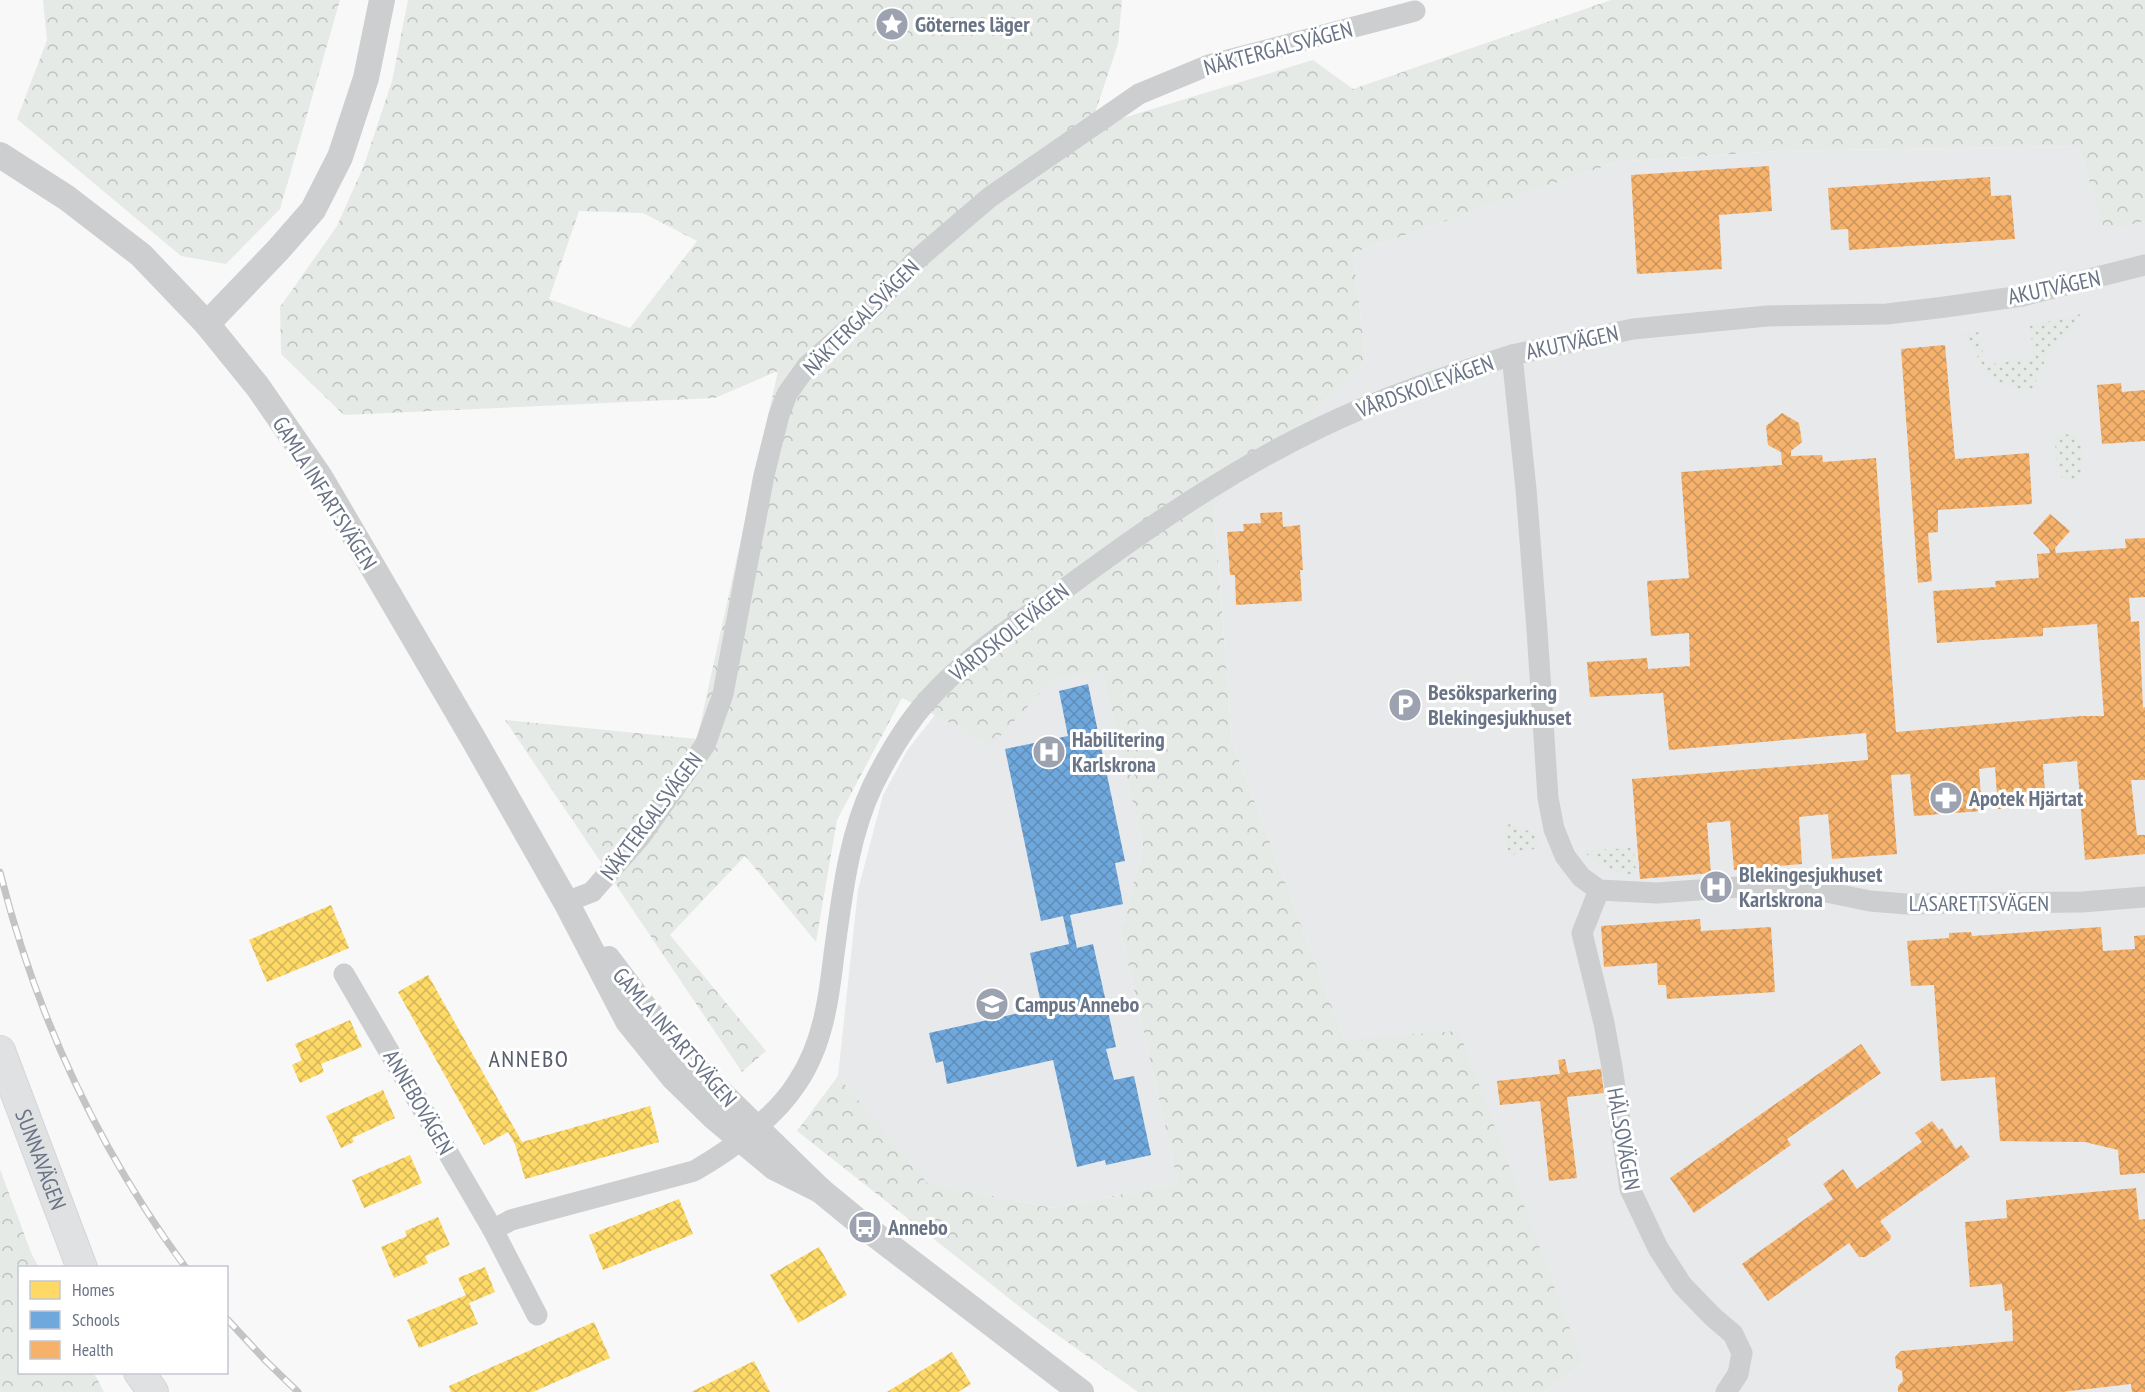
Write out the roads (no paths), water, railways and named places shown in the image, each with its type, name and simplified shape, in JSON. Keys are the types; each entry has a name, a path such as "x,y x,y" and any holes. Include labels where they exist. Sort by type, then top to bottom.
{"main road":[{"name":"SUNNAVÄGEN","path":"0,1051 81,1266"},
{"path":"140,1374 153,1392"}],"street":[{"path":"207,324 313,210 340,157 366,78 382,0"},
{"name":"NÄKTERGALSVÄGEN","path":"566,902 592,892 641,836 705,745 723,694 764,475 779,416 787,394 807,366 875,305 914,262 990,197 1139,94 1209,65 1414,11"},
{"name":"GAMLA INFARTSVÄGEN","path":"0,155 67,198 141,255 207,324 258,387 320,477 474,740 566,902 628,1021 674,1078 747,1133 774,1167 820,1190 1081,1392"},
{"name":"AKUTVÄGEN","path":"1599,890 1581,878 1565,856 1554,829 1548,798 1538,630 1512,355 1633,329 1767,316 1887,314 2022,296 2145,265"},
{"name":"VÅRDSKOLEVÄGEN","path":"747,1133 775,1110 797,1084 815,1049 824,1020 831,984 844,881 856,830 872,788 895,745 924,704 958,668 999,635 1148,528 1253,462 1320,427 1383,399 1512,355"},
{"name":"LASARETTSVÄGEN","path":"1599,890 1657,893 1766,885 1807,888 1870,901 1906,904 2082,902 2145,897"},
{"name":"HÄLSOVÄGEN","path":"1599,890 1582,933 1608,1045 1630,1189 1658,1248 1682,1285 1733,1334 1742,1353 1738,1374 1726,1392"},
{"name":"ANNEBOVÄGEN","path":"344,974 493,1230 537,1315"},
{"path":"493,1230 511,1220 694,1171 720,1156 747,1133"}],"railway":[{"path":"0,872 32,977 51,1029 74,1079 125,1176 185,1266"},
{"path":"228,1320 298,1392"}],"place":[{"name":"Göternes läger","path":"892,24"},
{"name":"Besöksparkering Blekingesjukhuset","path":"1405,705"},
{"name":"Habilitering Karlskrona","path":"1049,752"},
{"name":"Apotek Hjärtat","path":"1946,798"},
{"name":"Blekingesjukhuset Karlskrona","path":"1716,887"},
{"name":"Campus Annebo","path":"992,1004"},
{"name":"Annebo","path":"865,1227"}],"district":[{"name":"ANNEBO","path":"529,1058"}]}
